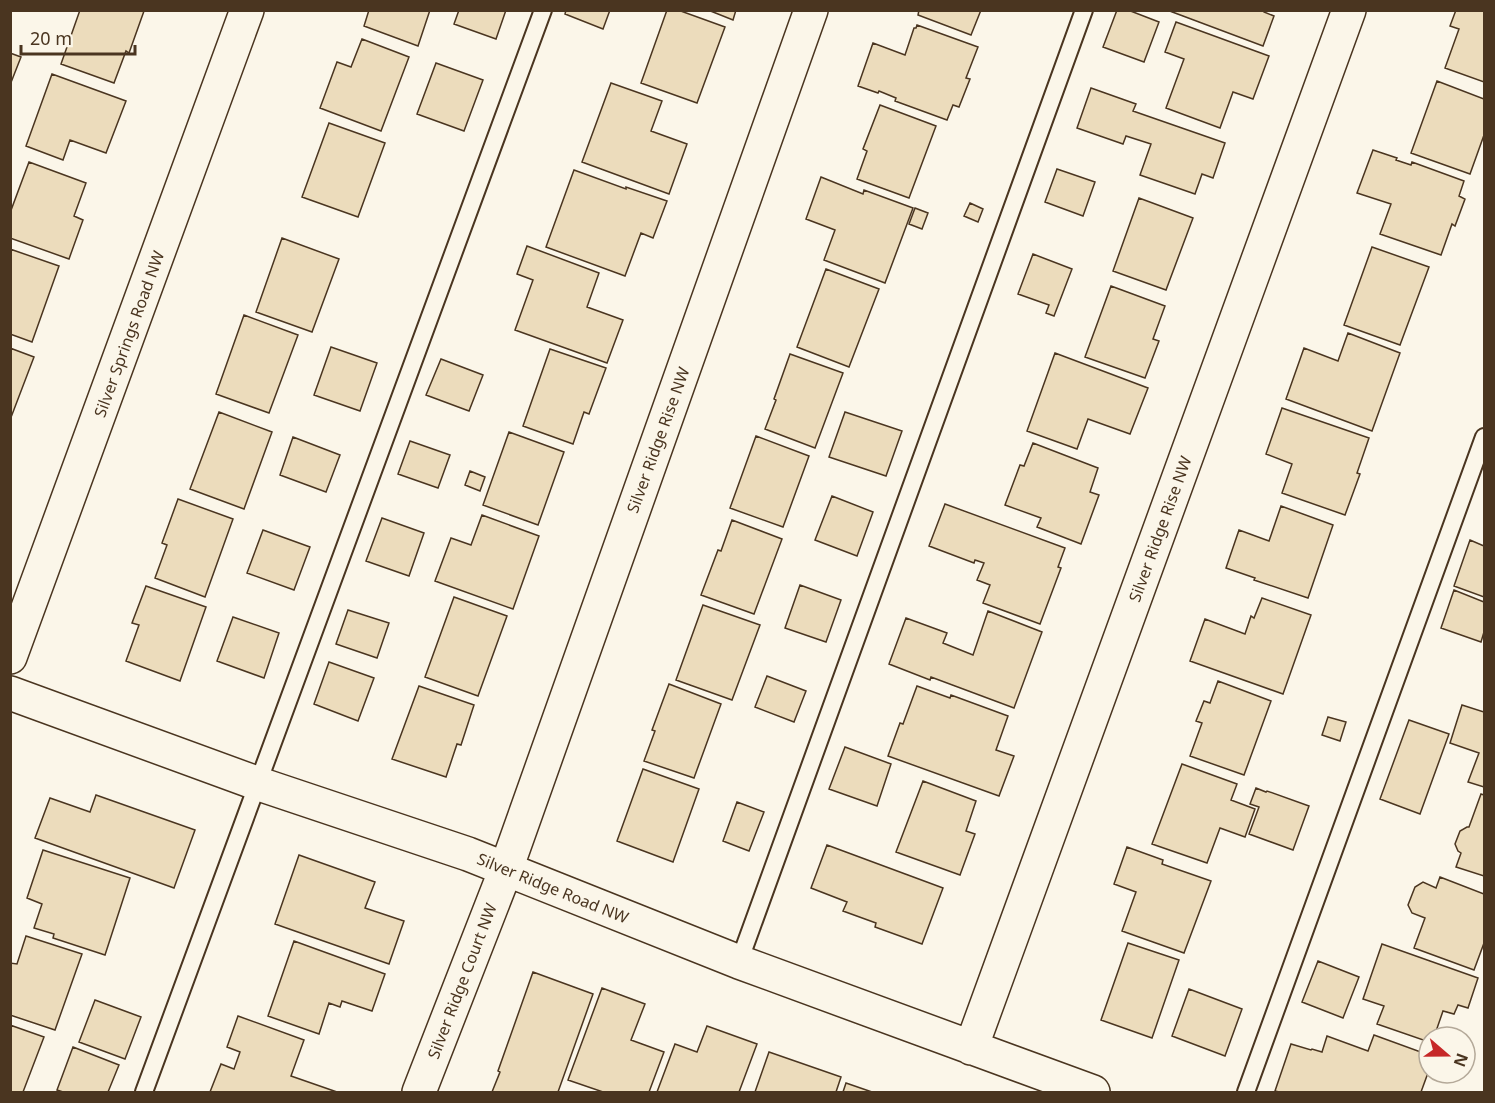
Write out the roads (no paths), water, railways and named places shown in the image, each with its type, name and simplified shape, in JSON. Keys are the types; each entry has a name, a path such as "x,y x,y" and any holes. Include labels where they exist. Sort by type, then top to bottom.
{"street":[{"name":"Silver Springs Road NW","path":"10,657 247,10"},
{"name":"Silver Ridge Rise NW","path":"506,869 811,10"},
{"name":"Silver Ridge Rise NW","path":"972,1048 1349,10"},
{"name":"Silver Ridge Road NW","path":"10,693 259,784 468,854 739,962 972,1048 1052,1085 1093,1092"},
{"name":"Silver Ridge Court NW","path":"419,1092 506,869"}],"lane":[{"path":"144,1092 543,10"},
{"path":"739,962 1084,10"},
{"path":"1246,1092 1485,437"}]}
